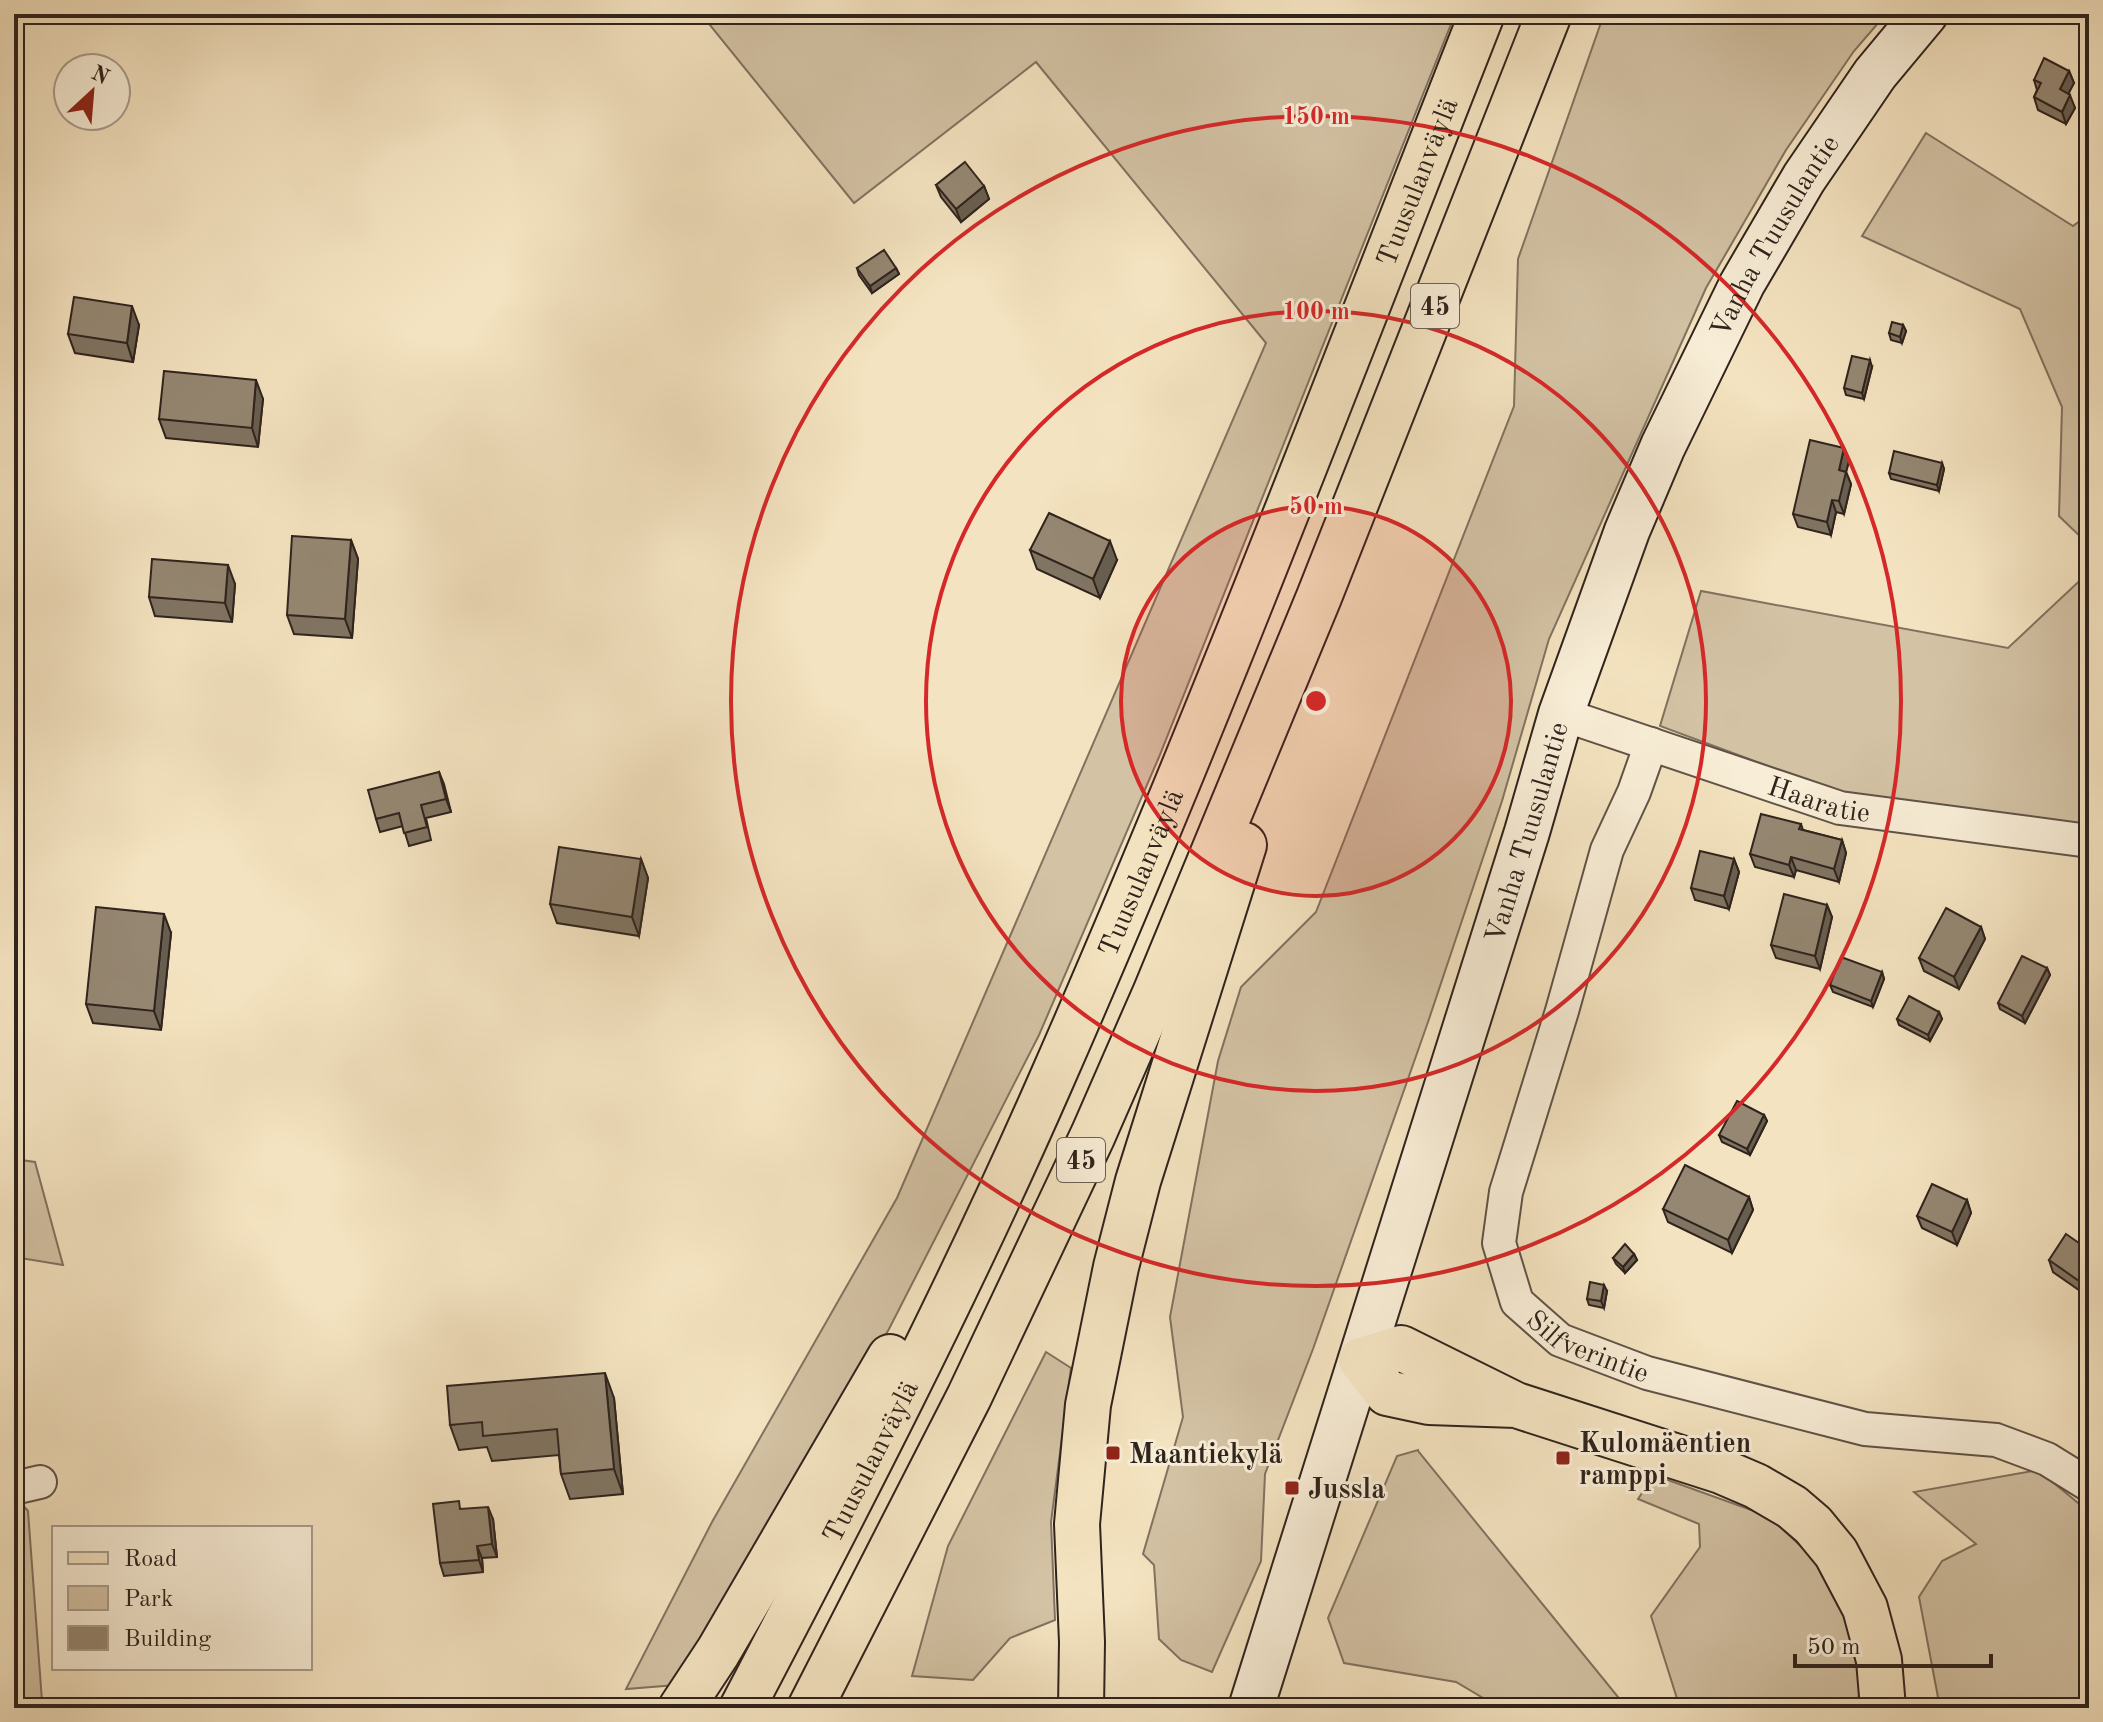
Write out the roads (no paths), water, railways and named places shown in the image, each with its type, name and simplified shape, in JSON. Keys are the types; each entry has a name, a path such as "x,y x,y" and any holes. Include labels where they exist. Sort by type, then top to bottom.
{"main road":[{"name":"Tuusulanväylä","path":"742,1708 903,1396 1049,1087 1194,747 1482,14"},
{"name":"45","path":"810,1708 962,1411 1093,1135 1156,991 1319,597 1549,14"},
{"name":"Vanha Tuusulantie","path":"1251,1708 1527,832 1561,714 1627,531 1663,446 1742,284 1804,178 1875,74 1925,14"},
{"path":"1081,1708 1082,1642 1077,1524 1088,1405 1116,1267 1163,1095 1236,874 1319,597"},
{"path":"681,1708 718,1652 874,1387 954,1232 1049,1087"},
{"path":"1361,1360 1387,1393 1429,1402 1516,1405 1721,1471 1756,1486 1792,1507 1821,1534 1853,1581 1874,1637 1879,1660 1880,1703"}],"street":[{"name":"Haaratie","path":"1561,714 1840,808 2089,841"},
{"name":"Silfverintie","path":"1651,744 1634,792 1607,850 1562,1011 1506,1192 1499,1243 1517,1302 1560,1340 1647,1373 1865,1429 1996,1440 2047,1459 2089,1485"}],"place":[{"name":"Maantiekylä","path":"1113,1453"},
{"name":"Kulomäentien ramppi","path":"1563,1458"},
{"name":"Jussla","path":"1292,1488"}]}
